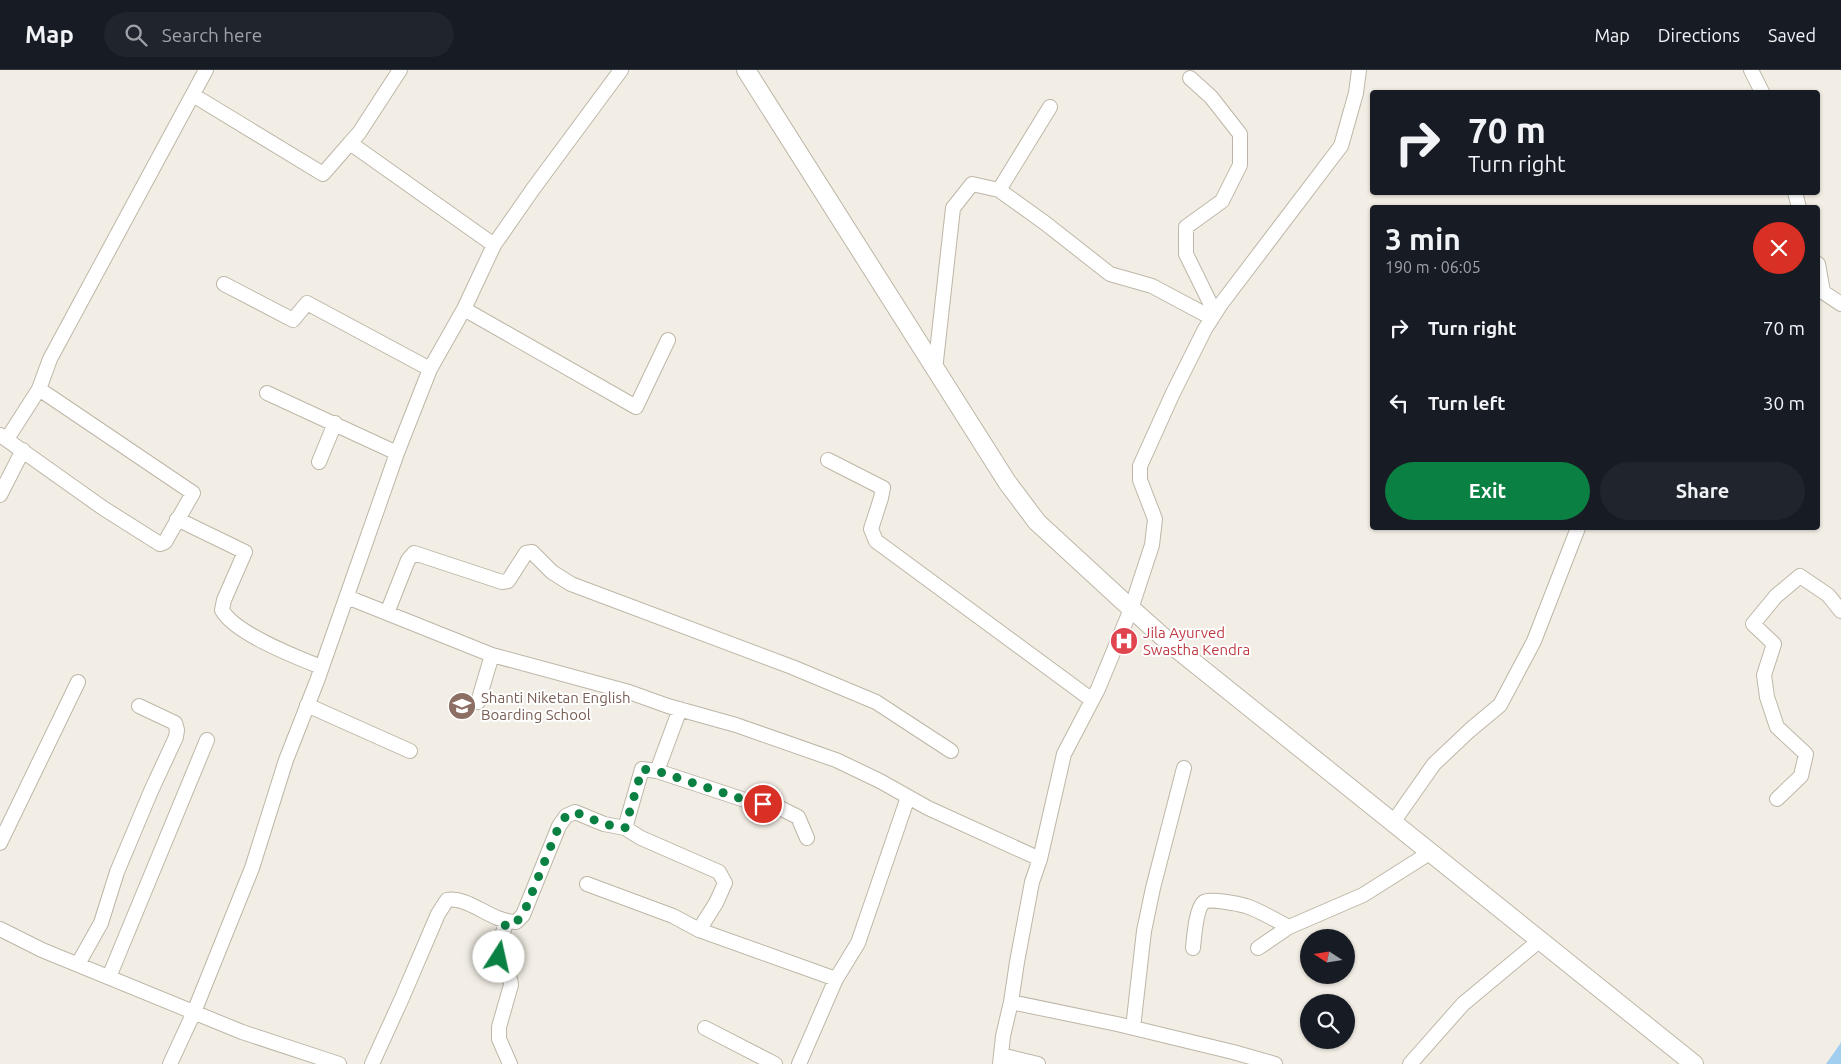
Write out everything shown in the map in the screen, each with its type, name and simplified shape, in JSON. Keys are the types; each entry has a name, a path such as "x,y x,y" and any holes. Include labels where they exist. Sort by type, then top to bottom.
{"street":[{"path":"39,389 193,493 165,542 160,544 103,508 4,437 39,389 50,358 206,70"},
{"path":"193,95 323,174 359,133 400,70"},
{"path":"170,1064 194,1012 252,868 286,760 347,597 397,453 430,369 464,309 494,245 621,70"},
{"path":"746,70 1007,482 1037,522 1172,645 1394,821 1694,1064"},
{"path":"1038,1064 1001,1060 1003,1036 1011,1002 1032,882 1040,859 1064,754 1092,700 1131,609 1152,545 1155,519 1140,480 1140,466 1173,393 1214,316 1340,146 1356,93 1358,70"},
{"path":"1751,70 1761,90"},
{"path":"1190,78 1212,97 1240,134 1240,165 1222,201 1186,227 1186,254 1214,316"},
{"path":"999,190 1050,107"},
{"path":"350,143 494,245"},
{"path":"935,370 953,208 972,184 999,190 1110,274 1152,286 1214,316"},
{"path":"1820,275 1824,292 1841,304"},
{"path":"224,284 293,320 307,303 430,369"},
{"path":"464,309 636,407 668,340"},
{"path":"266,393 397,453"},
{"path":"319,462 335,423"},
{"path":"0,494 23,450"},
{"path":"828,460 883,488 882,498 871,529 876,540 1092,700"},
{"path":"178,519 245,552 224,600 222,610 226,618 271,646 321,667"},
{"path":"1394,821 1434,764 1500,705 1534,641 1577,530"},
{"path":"388,613 408,560 414,553 502,582 508,581 526,553 532,552 552,572 571,584 765,657 876,702 951,751"},
{"path":"1777,799 1801,776 1806,754 1777,727 1767,696 1764,675 1774,644 1753,624 1776,596 1800,576 1828,595 1841,611"},
{"path":"347,597 492,654 629,692 736,725 836,760 928,808 1040,859"},
{"path":"478,702 492,654"},
{"path":"0,843 78,682"},
{"path":"307,705 410,751"},
{"path":"78,964 101,923 121,863 176,736 175,723 139,706"},
{"path":"657,771 680,709"},
{"path":"109,977 207,740"},
{"path":"1133,1028 1144,931 1153,888 1184,768"},
{"path":"625,828 642,769 657,771 751,802 776,806 798,817 807,838"},
{"path":"799,1064 836,980 858,943 908,797"},
{"path":"372,1064 438,914 446,900 456,898 492,917 506,922 516,922 523,915 559,826 566,816 575,812 604,824 625,828 641,838 719,872 724,883 709,915 699,930"},
{"path":"1258,948 1289,927 1363,895 1431,852"},
{"path":"587,884 673,916 699,930 836,980"},
{"path":"1193,948 1200,907 1204,902 1211,900 1246,906 1289,927"},
{"path":"506,922 499,957 501,964 511,978 511,984 499,1026 499,1039 510,1064"},
{"path":"0,929 42,950 242,1032 339,1064"},
{"path":"1410,1064 1464,1004 1540,940"},
{"path":"1011,1002 1133,1028 1275,1064"},
{"path":"705,1028 776,1064"}],"water":[{"path":"1841,1042 1841,1064 1826,1064 1840,1044"}],"place":[{"name":"Jila Ayurved Swastha Kendra","path":"1124,641"},
{"name":"Shanti Niketan English Boarding School","path":"462,706"}],"route":[{"path":"499,957 506,922 516,922 523,915 559,826 566,816 575,812 604,824 625,828 642,769 657,771 751,802 763,804"}]}
